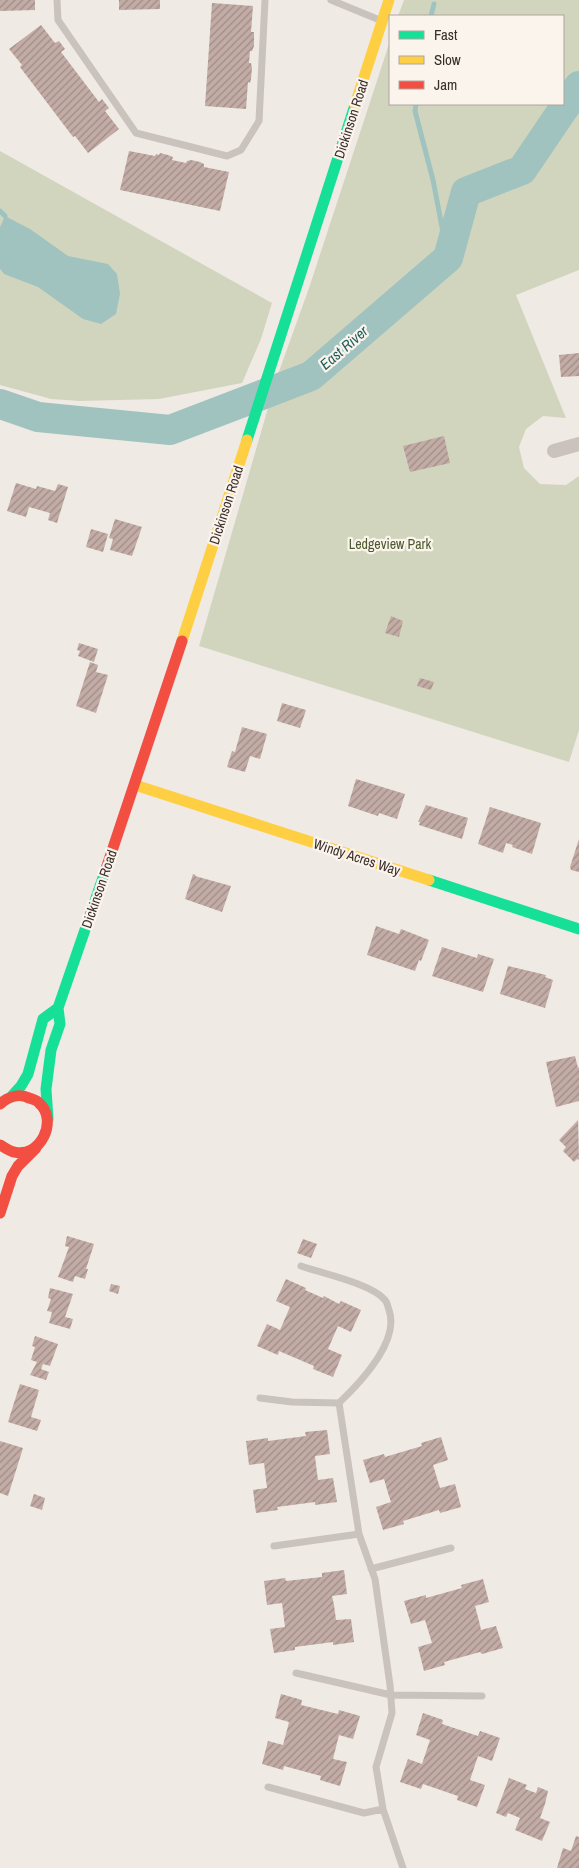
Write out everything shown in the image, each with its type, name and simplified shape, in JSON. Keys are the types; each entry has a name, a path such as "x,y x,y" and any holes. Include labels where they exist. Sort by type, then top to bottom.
{"street":[{"name":"Dickinson Road","path":"39,1145 45,1138 48,1128 46,1089 51,1050 60,1024 58,1008 135,785 389,0"},
{"path":"554,452 579,444"},
{"name":"Windy Acres Way","path":"135,785 579,929"},
{"name":"Dickinson Road","path":"4,1101 21,1086 28,1074 43,1019 58,1008"},
{"path":"4,1101 20,1096 30,1097 38,1102 48,1118"},
{"path":"0,1145 16,1153 32,1150 39,1145"},
{"path":"0,1213 12,1176 18,1166 39,1145"}],"lane":[{"path":"57,0 58,20 136,133 227,156 241,150 259,121 265,0"},
{"path":"331,0 382,21"},
{"path":"260,1398 292,1402 339,1403 360,1383 375,1362 388,1336 392,1318 386,1300 370,1289 300,1266"},
{"path":"339,1403 358,1534 375,1579 391,1695 392,1713 376,1767 383,1809 403,1868"},
{"path":"274,1546 358,1534"},
{"path":"372,1569 450,1548"},
{"path":"296,1674 391,1695 482,1696"},
{"path":"268,1787 364,1813 383,1809"}],"green space":[{"name":"Ledgeview Park","path":"404,0 579,0 579,270 516,295 566,418 543,416 526,429 519,447 524,468 540,484 566,485 579,476 579,730 569,762 199,646 277,377 309,288 389,44 389,105 564,105 564,15 398,15"},
{"path":"0,151 272,303 261,339 242,383 159,399 80,401 51,399 0,385"}],"water":[{"path":"5,216 30,229 68,256 108,264 117,274 120,294 116,314 101,324 83,319 38,287 4,274 0,269 0,227"}],"building":[{"path":"0,0 35,0 35,10 0,11"},
{"path":"119,0 160,0 160,9 119,10"},
{"path":"212,3 253,6 251,32 254,32 254,46 252,51 250,51 249,63 251,63 252,68 250,83 248,82 246,109 205,106"},
{"path":"41,25 55,43 59,41 65,49 61,52 99,102 102,99 109,108 105,111 119,129 88,153 75,136 73,137 20,67 22,65 9,49"},
{"path":"129,151 155,156 160,153 173,157 172,160 186,163 191,160 204,164 204,167 229,172 220,211 120,190"},
{"path":"579,353 579,376 561,377 559,355"},
{"path":"444,436 450,463 410,472 403,446"},
{"path":"16,483 36,489 37,486 55,491 58,484 68,487 57,523 48,520 50,513 29,507 26,517 7,511"},
{"path":"115,519 142,527 132,556 110,550 113,539 109,538"},
{"path":"91,529 108,534 103,552 86,547"},
{"path":"391,616 403,621 399,637 385,633"},
{"path":"79,643 98,649 94,662 78,656 80,651 77,650"},
{"path":"90,662 98,665 96,672 108,675 96,713 76,706"},
{"path":"420,678 434,682 431,690 417,686"},
{"path":"282,703 306,710 300,728 277,721"},
{"path":"242,727 267,734 260,759 250,756 245,772 227,767 232,751 235,752"},
{"path":"356,779 405,794 397,819 379,813 378,816 348,806"},
{"path":"426,805 468,818 462,839 419,825 420,822 418,822"},
{"path":"490,807 541,823 532,854 506,843 503,853 478,844"},
{"path":"579,839 579,872 571,870 570,867"},
{"path":"193,874 231,886 222,912 185,899"},
{"path":"376,926 399,934 401,929 429,940 415,971 367,955"},
{"path":"442,947 477,958 478,954 494,959 483,992 432,976"},
{"path":"508,966 546,975 545,977 553,980 545,1008 500,994"},
{"path":"575,1056 579,1067 579,1101 556,1107 546,1062"},
{"path":"578,1120 579,1160 577,1159 574,1162 563,1151 566,1147 559,1140"},
{"path":"67,1236 94,1244 86,1269 88,1269 85,1279 75,1276 73,1282 58,1277 69,1247 65,1246"},
{"path":"303,1239 317,1244 311,1258 297,1253"},
{"path":"286,1279 323,1298 324,1296 339,1304 341,1301 361,1310 351,1332 338,1326 328,1349 342,1355 333,1377 313,1369 314,1366 279,1351 278,1355 257,1346 267,1324 280,1330 290,1307 276,1301"},
{"path":"111,1284 120,1286 118,1294 109,1291"},
{"path":"50,1288 73,1294 65,1317 73,1319 70,1329 49,1323 52,1312 47,1311 51,1299 48,1298"},
{"path":"35,1336 58,1344 50,1366 43,1364 41,1369 49,1372 46,1380 30,1375 37,1362 31,1360 35,1347 32,1346"},
{"path":"20,1384 39,1390 31,1417 41,1420 37,1431 8,1422"},
{"path":"327,1430 330,1454 315,1456 318,1480 333,1478 337,1502 315,1505 315,1502 277,1507 278,1510 256,1513 253,1490 267,1488 264,1463 249,1465 246,1441 268,1438 268,1441 306,1436 305,1432"},
{"path":"441,1437 448,1460 433,1465 440,1488 455,1484 461,1507 440,1513 439,1510 403,1521 404,1524 383,1530 376,1507 391,1502 384,1479 370,1483 363,1460 384,1454 385,1457 422,1446 421,1443"},
{"path":"0,1441 23,1448 8,1496 0,1493"},
{"path":"34,1494 45,1498 42,1510 30,1506"},
{"path":"344,1570 347,1594 332,1596 336,1620 351,1619 354,1642 333,1645 333,1642 295,1647 295,1650 274,1653 270,1629 285,1627 282,1603 267,1605 264,1581 285,1578 286,1581 322,1577 322,1573"},
{"path":"483,1579 489,1602 475,1606 481,1630 496,1626 503,1648 444,1662 445,1665 424,1671 418,1647 432,1643 425,1620 411,1624 404,1601 426,1595 426,1598 462,1588 461,1585"},
{"path":"281,1694 302,1700 301,1705 338,1714 339,1710 360,1716 353,1739 339,1735 333,1759 347,1762 340,1786 320,1780 321,1776 284,1766 283,1770 262,1764 268,1741 283,1745 289,1722 275,1718"},
{"path":"423,1713 443,1720 442,1724 478,1736 480,1731 500,1738 492,1761 478,1756 470,1780 485,1785 477,1807 457,1800 458,1796 423,1784 421,1789 400,1782 408,1759 422,1764 430,1740 416,1735"},
{"path":"509,1778 527,1785 525,1789 536,1793 538,1787 548,1791 540,1818 550,1822 542,1841 515,1830 520,1818 508,1813 506,1817 496,1813"},
{"path":"576,1836 579,1837 579,1868 557,1868 563,1848 571,1851"}],"waterway":[{"path":"431,15 434,4"},
{"name":"East River","path":"0,404 38,417 170,430 311,376 448,258 466,192 522,170 579,86"},
{"path":"416,105 415,111 433,180 448,258"},
{"path":"0,211 5,216"}],"traffic: fast":[{"path":"247,440 355,105"},
{"path":"48,1119 46,1089 51,1050 60,1024 58,1008 107,866"},
{"path":"429,880 579,929"},
{"path":"11,1097 21,1086 28,1074 43,1019 58,1008"}],"traffic: slow":[{"path":"355,105 389,0"},
{"path":"182,641 247,440"},
{"path":"135,785 429,880"}],"traffic: jam":[{"path":"107,866 182,641"},
{"path":"0,1104 14,1096 25,1097 38,1102 45,1110 47,1119 47,1128 44,1136 32,1150 23,1153 14,1152 0,1145"},
{"path":"0,1213 12,1176 18,1166 36,1148"}]}
